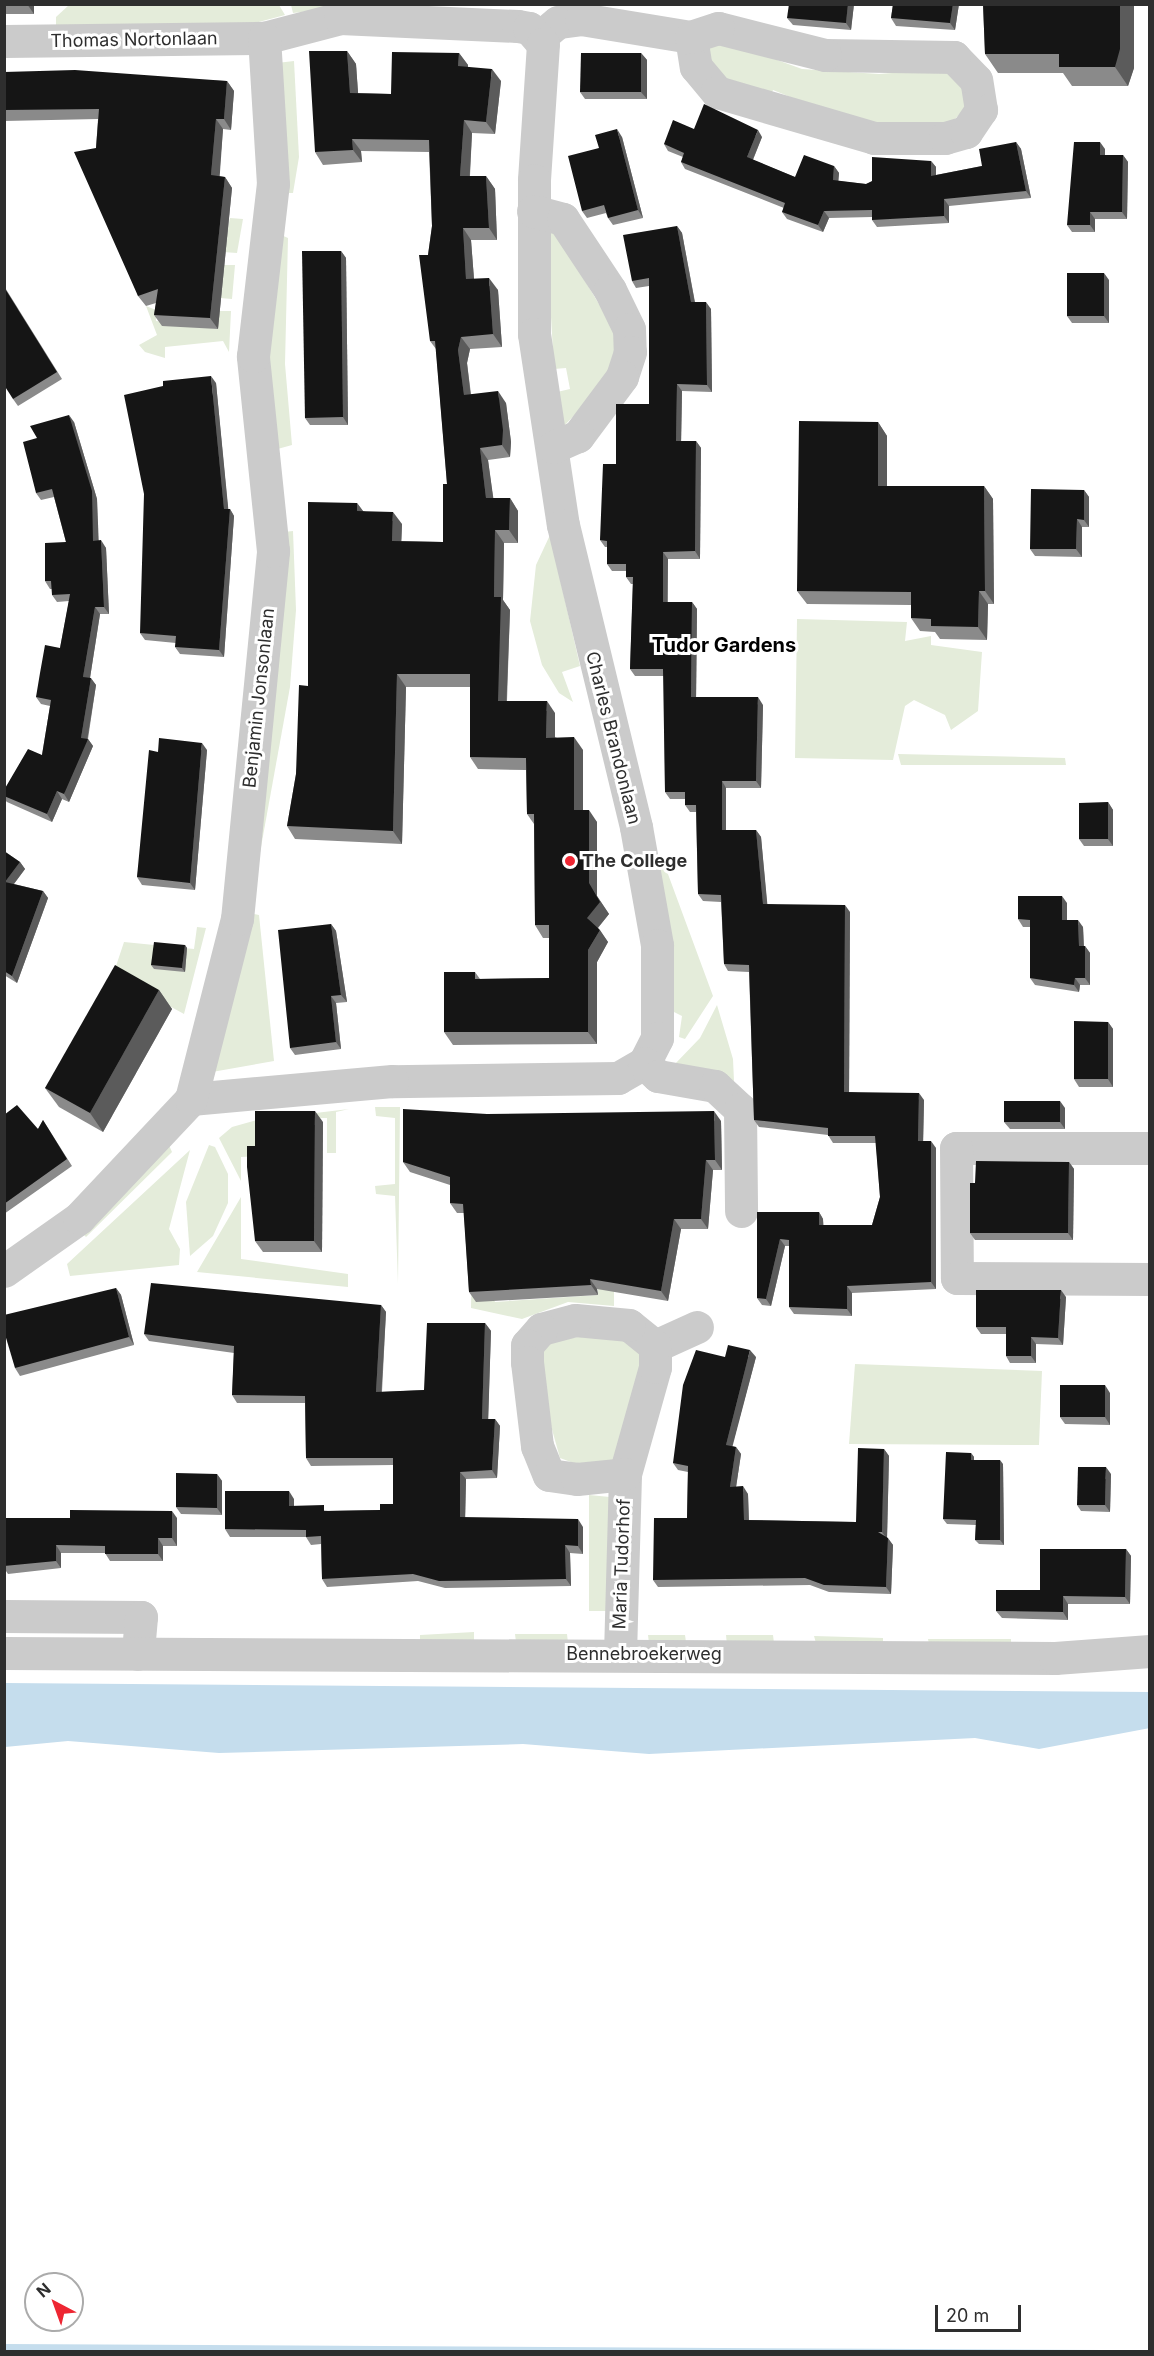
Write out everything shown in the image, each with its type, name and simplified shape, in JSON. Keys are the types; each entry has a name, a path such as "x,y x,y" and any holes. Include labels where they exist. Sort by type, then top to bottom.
{"street":[{"path":"264,38 340,18 518,26 540,37 558,22 581,19 691,37 718,27 825,55 954,57 976,80 981,110 966,132 945,138 849,134 717,93 696,67 691,37"},
{"name":"Charles Brandonlaan","path":"540,37 533,211 534,334 578,599 636,827 657,945 657,1038 644,1063"},
{"name":"Thomas Nortonlaan","path":"4,41 264,38"},
{"name":"Benjamin Jonsonlaan","path":"4,1271 79,1218 191,1099 237,919 252,736 268,636 273,551 253,356 273,184 264,38"},
{"path":"533,211 562,219 610,290 629,330 630,352 622,376 578,436 553,447"},
{"path":"191,1099 435,1079 603,1079 644,1063 658,1076 715,1086 740,1109 741,1211"},
{"path":"1149,1148 956,1148 957,1278 1149,1279"},
{"name":"Maria Tudorhof","path":"620,1654 625,1474 655,1367 655,1346 629,1325 575,1320 541,1329 527,1345 537,1446 549,1475 577,1479 625,1474"},
{"path":"655,1346 697,1327"},
{"path":"4,1616 141,1617 138,1654"},
{"name":"Bennebroekerweg","path":"4,1653 620,1654 1055,1658 1149,1651"}],"green space":[{"path":"69,5 279,5 285,15 236,28 56,30 56,17"},
{"path":"291,5 325,5 335,8 293,13"},
{"path":"722,40 802,69 879,74 943,69 965,91 964,110 950,124 874,124 825,111 773,90 771,95 723,80 708,66 709,47"},
{"path":"294,61 299,157 293,193 284,193 277,63"},
{"path":"230,218 243,219 237,253 223,252"},
{"path":"552,227 621,340 608,380 562,428 557,392 570,389 566,368 554,369 546,230"},
{"path":"277,233 288,238 285,364 292,445 274,450 267,393"},
{"path":"222,265 235,265 232,299 220,298"},
{"path":"146,306 156,310 156,321 218,329 219,311 231,311 229,352 223,341 165,347 165,358 145,352 139,345 157,335"},
{"path":"293,531 296,610 290,687 257,869 284,532"},
{"path":"550,535 580,666 562,672 573,702 559,693 542,665 530,621 536,565"},
{"path":"797,619 907,622 905,641 931,636 931,645 982,652 978,711 951,730 945,715 914,700 905,706 893,760 795,758"},
{"path":"898,754 1065,758 1066,765 901,765"},
{"path":"665,866 713,996 685,1039 679,1037 682,1016 670,1010 656,869"},
{"path":"249,913 259,915 274,1061 212,1072"},
{"path":"197,927 206,928 184,1014 113,975 124,942 194,949"},
{"path":"717,1005 733,1059 734,1081 674,1065 700,1038"},
{"path":"375,1107 400,1107 398,1284 395,1196 376,1194 375,1186 395,1184 395,1118 376,1116"},
{"path":"349,1109 336,1112 336,1153 327,1153 327,1118 283,1118 259,1156 241,1157 241,1181 219,1138 232,1127 257,1120"},
{"path":"168,1143 172,1152 86,1237 80,1231"},
{"path":"209,1145 215,1147 228,1174 228,1203 213,1236 190,1256 186,1202"},
{"path":"190,1150 169,1229 180,1249 179,1265 70,1276 67,1264"},
{"path":"241,1197 241,1259 348,1274 348,1287 197,1272"},
{"path":"614,1214 614,1306 568,1302 522,1319 471,1308 472,1245 495,1302 598,1295 597,1276"},
{"path":"590,1335 632,1339 642,1359 621,1455 609,1464 579,1465 560,1458 551,1426 541,1343"},
{"path":"855,1364 1042,1371 1039,1445 849,1444"},
{"path":"589,1495 610,1497 612,1611 589,1611"},
{"path":"474,1632 474,1642 420,1643 420,1635"},
{"path":"515,1634 567,1634 568,1643 516,1642"},
{"path":"648,1635 685,1635 686,1642 649,1643"},
{"path":"726,1635 773,1635 774,1643 727,1645"},
{"path":"814,1636 883,1638 883,1644 816,1643"},
{"path":"928,1639 1011,1639 1011,1645 929,1644"}],"water":[{"path":"5,1683 1149,1692 1150,1728 1039,1749 975,1738 649,1754 523,1744 219,1753 68,1741 5,1747"},
{"path":"5,2344 1103,2350 1103,2351 5,2352"}],"building":[{"path":"789,4 848,4 846,23 787,18"},
{"path":"893,4 953,4 950,23 891,18"},
{"path":"983,4 1120,4 1120,49 1115,67 1059,67 1059,54 985,54"},
{"path":"309,51 347,51 350,93 391,94 392,52 459,53 458,66 492,69 486,122 464,120 460,176 486,176 489,228 463,228 466,279 489,278 493,334 461,337 458,350 464,395 498,391 503,430 502,445 480,448 486,498 510,498 509,530 495,530 494,597 501,597 498,701 547,701 546,738 574,737 574,810 589,810 589,883 600,902 587,918 600,930 588,950 588,1032 444,1032 444,972 475,972 475,979 549,978 549,925 535,925 534,814 527,814 526,758 470,757 470,674 397,674 393,831 287,826 296,774 299,685 308,686 308,502 357,503 357,511 393,512 392,541 443,542 443,484 447,484 435,341 430,341 419,255 428,255 432,226 429,140 352,139 353,150 315,152"},
{"path":"581,53 641,53 641,92 580,92"},
{"path":"75,70 227,81 224,119 216,119 211,175 225,177 210,318 154,315 158,289 138,296 74,152 96,148 99,109 4,110 4,72"},
{"path":"704,104 758,130 747,157 795,177 804,155 834,166 833,180 866,184 872,181 872,157 931,161 931,176 982,166 979,149 1016,142 1026,191 944,199 944,216 872,220 872,210 824,211 818,225 782,212 785,203 681,162 684,153 664,144 673,120 694,129"},
{"path":"617,129 638,210 608,218 604,205 582,211 568,156 599,148 595,135"},
{"path":"1074,142 1100,142 1100,155 1123,155 1122,212 1090,212 1090,225 1067,225"},
{"path":"677,226 691,302 706,302 707,385 677,384 676,441 696,441 695,551 663,552 663,602 692,602 691,697 758,697 756,781 722,781 722,830 756,830 763,904 845,905 844,1092 919,1093 918,1141 931,1141 931,1282 847,1286 847,1309 789,1307 789,1240 780,1239 766,1299 757,1298 757,1212 819,1212 819,1225 872,1225 880,1197 875,1136 828,1136 828,1128 754,1120 749,965 724,964 721,895 698,894 696,805 685,805 685,792 665,792 663,669 630,669 633,577 626,577 626,564 607,564 607,541 600,540 603,464 616,464 616,404 649,404 649,278 632,281 623,235"},
{"path":"302,251 341,251 343,417 305,418"},
{"path":"1067,273 1104,273 1104,316 1067,316"},
{"path":"4,287 57,372 13,399 4,385"},
{"path":"211,376 224,509 230,509 219,650 175,647 176,636 140,633 144,494 124,395 163,386 163,381"},
{"path":"69,415 92,491 93,541 101,540 104,607 95,607 83,677 91,678 81,738 88,739 64,794 57,791 47,814 4,796 4,790 28,749 42,755 51,700 36,697 40,673 45,645 60,648 70,594 52,595 51,581 45,581 45,543 66,542 52,489 36,493 23,442 37,438 30,426"},
{"path":"799,421 878,422 878,486 984,486 985,591 979,591 978,627 931,626 931,619 911,618 911,592 797,591"},
{"path":"1031,489 1084,490 1084,520 1077,519 1076,549 1030,549"},
{"path":"159,738 202,743 190,883 137,877 149,750 158,752"},
{"path":"1108,802 1108,839 1079,839 1079,803"},
{"path":"4,851 20,862 5,882 43,891 12,976 4,971"},
{"path":"1018,896 1062,896 1062,920 1078,920 1079,946 1085,946 1085,978 1075,978 1074,985 1030,978 1030,920 1018,919"},
{"path":"331,924 341,995 331,996 336,1042 290,1048 278,930"},
{"path":"154,942 185,945 182,968 151,965"},
{"path":"115,965 159,990 90,1113 45,1088"},
{"path":"1074,1021 1108,1022 1108,1079 1074,1079"},
{"path":"1004,1101 1060,1101 1060,1122 1004,1122"},
{"path":"17,1105 38,1129 43,1120 67,1159 4,1204 4,1115"},
{"path":"403,1109 487,1114 714,1111 715,1160 706,1160 701,1219 674,1219 661,1291 590,1279 591,1285 469,1292 463,1204 450,1203 450,1177 403,1162"},
{"path":"255,1111 315,1111 314,1241 255,1241 247,1146 255,1146"},
{"path":"976,1161 1069,1162 1068,1233 970,1233 970,1183 975,1183"},
{"path":"151,1283 381,1305 376,1392 424,1390 427,1323 485,1323 482,1419 495,1419 492,1470 460,1472 460,1517 578,1519 578,1546 565,1545 566,1579 439,1581 413,1574 322,1579 321,1536 306,1537 306,1530 225,1529 225,1491 289,1491 289,1506 324,1505 324,1511 380,1510 380,1504 393,1504 393,1458 306,1458 305,1396 232,1395 234,1346 144,1334"},
{"path":"116,1288 129,1337 15,1368 4,1331 4,1315"},
{"path":"976,1290 1061,1290 1058,1338 1031,1337 1031,1356 1006,1356 1006,1327 976,1327"},
{"path":"728,1345 750,1350 726,1445 736,1447 730,1487 743,1486 744,1520 856,1522 858,1448 884,1449 882,1532 878,1532 888,1538 886,1587 824,1585 805,1578 653,1580 654,1518 687,1518 688,1466 673,1463 683,1385 696,1350 725,1357"},
{"path":"1060,1385 1105,1385 1105,1417 1060,1417"},
{"path":"946,1452 971,1453 971,1460 1000,1460 1000,1540 975,1540 976,1520 943,1519"},
{"path":"1078,1467 1106,1467 1105,1505 1077,1505"},
{"path":"176,1473 217,1474 217,1508 176,1507"},
{"path":"70,1510 172,1511 172,1538 158,1538 158,1554 105,1554 105,1546 56,1545 56,1561 4,1566 4,1518 70,1518"},
{"path":"1040,1549 1126,1549 1125,1597 1063,1596 1063,1612 996,1611 996,1590 1040,1590"}],"place":[{"name":"The College","path":"570,861"}],"district":[{"name":"Tudor Gardens","path":"724,645"}]}
